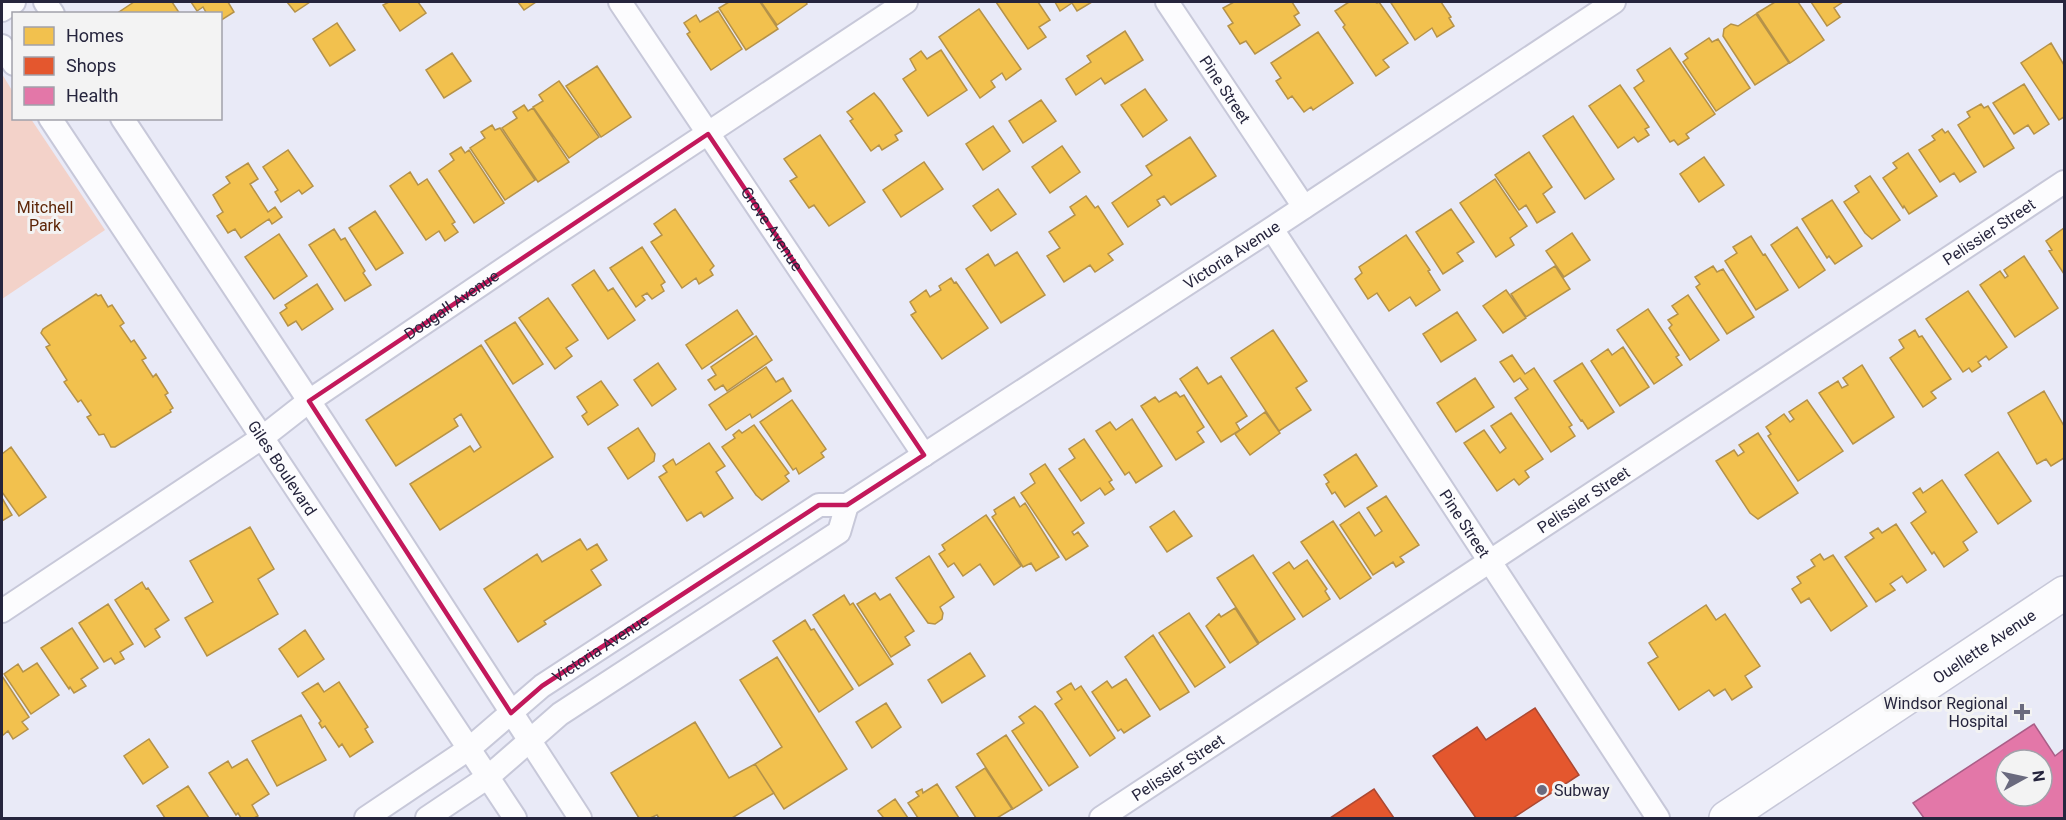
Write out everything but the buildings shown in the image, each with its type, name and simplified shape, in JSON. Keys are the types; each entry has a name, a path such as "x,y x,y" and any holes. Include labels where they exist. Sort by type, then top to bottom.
{"main road":[{"name":"Ouellette Avenue","path":"1726,819 2064,593"}],"street":[{"path":"2,10 14,2"},
{"name":"Grove Avenue","path":"620,2 924,455"},
{"name":"Dougall Avenue","path":"2,611 263,437 309,401 538,245 906,2"},
{"name":"Pine Street","path":"1167,2 1304,207"},
{"name":"Victoria Avenue","path":"366,819 470,748 543,686 819,506 847,505 1614,2"},
{"path":"2,46 12,60"},
{"name":"Giles Boulevard","path":"51,120 515,819"},
{"path":"123,120 580,819"},
{"name":"Pelissier Street","path":"1101,819 2064,182"},
{"name":"Pine Street","path":"1272,228 1658,819"},
{"name":"Victoria Avenue","path":"427,819 488,777 560,714 839,532 847,505"}],"highlighted area":[{"path":"708,134 924,455 847,505 819,505 542,686 511,713 309,401"}],"green space":[{"name":"Mitchell Park","path":"2,74 12,90 12,120 32,120 105,230 2,299"}],"place":[{"name":"Windsor Regional Hospital","path":"2022,712"},
{"name":"Subway","path":"1542,790"}]}
